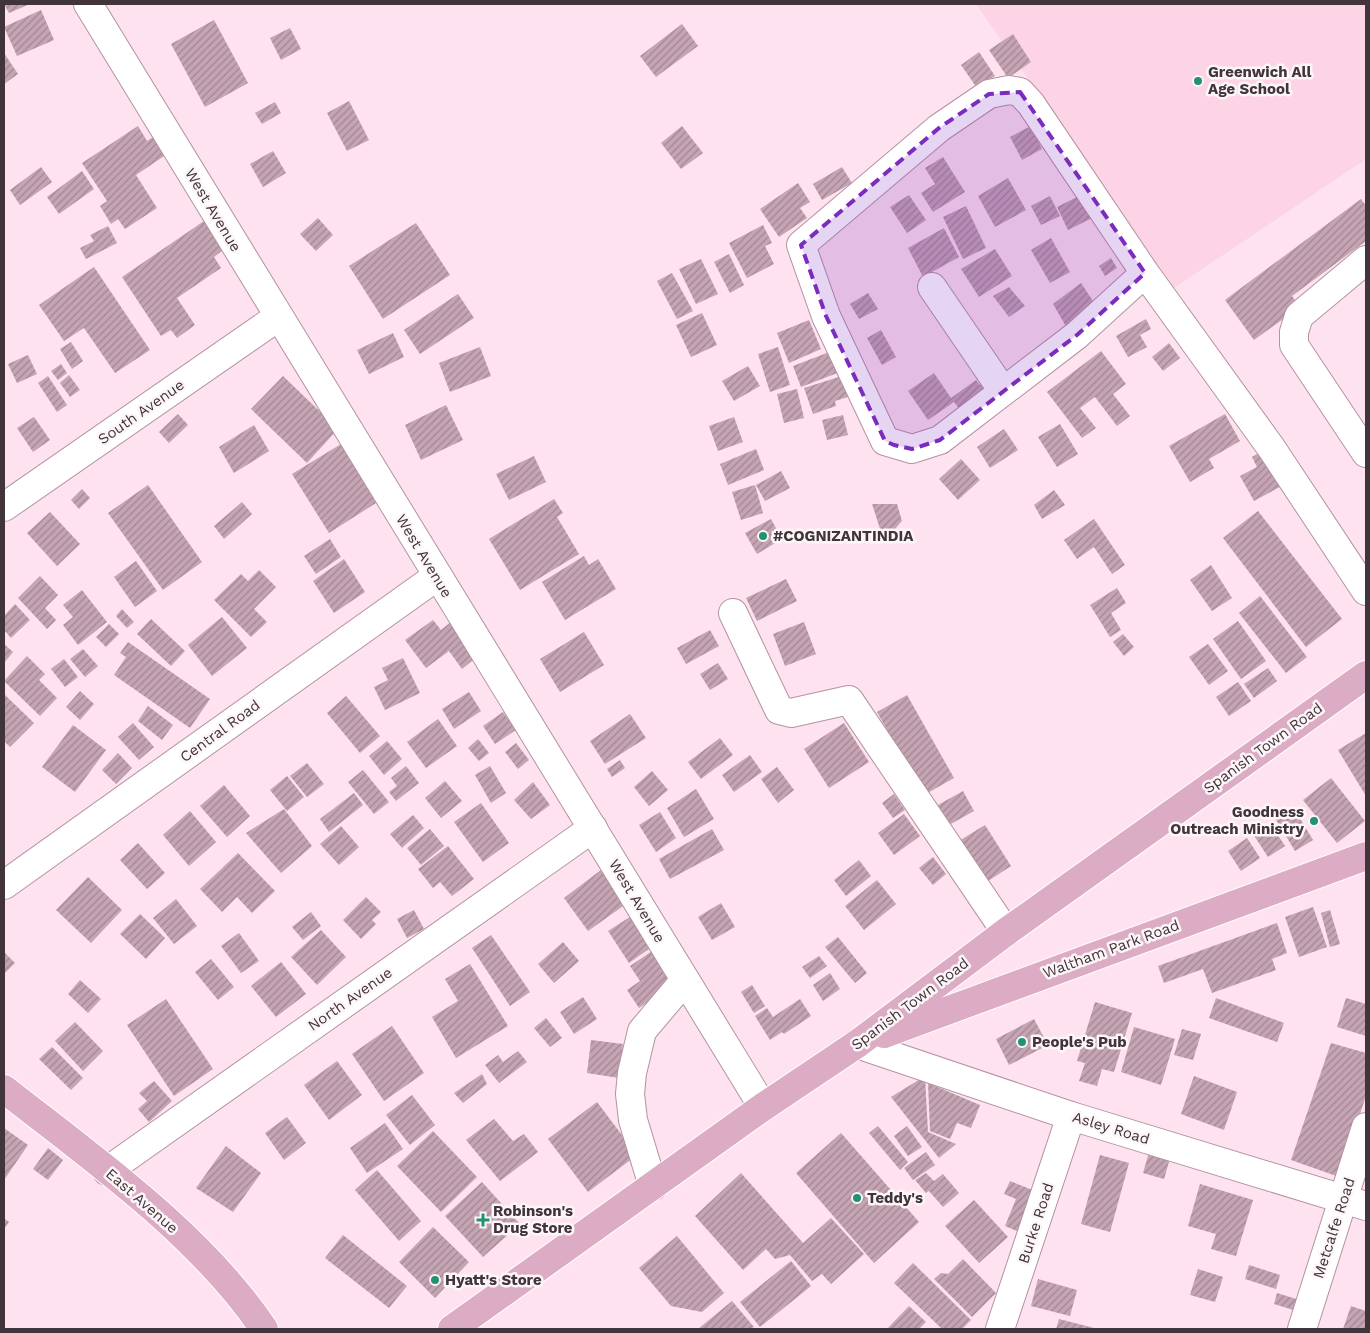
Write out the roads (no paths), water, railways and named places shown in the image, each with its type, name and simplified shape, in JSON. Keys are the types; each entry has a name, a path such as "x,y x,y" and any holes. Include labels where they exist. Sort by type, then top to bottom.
{"main road":[{"name":"Spanish Town Road","path":"452,1329 762,1107 857,1044 1006,932 1366,674"},
{"name":"Waltham Park Road","path":"857,1044 1366,856"},
{"name":"East Avenue","path":"4,1089 107,1170 173,1227 225,1280 264,1329"}],"street":[{"name":"West Avenue","path":"88,4 436,577 593,828 762,1107"},
{"path":"1145,272 1077,334 940,440 912,449 885,441 826,316 801,245 939,128 989,94 1009,90 1020,92 1031,104 1145,272 1272,449 1366,592"},
{"path":"1366,260 1299,316 1294,332 1294,345 1366,453"},
{"path":"932,287 1003,391"},
{"name":"South Avenue","path":"4,507 278,317"},
{"name":"Central Road","path":"4,885 436,577"},
{"path":"733,613 779,710 791,713 849,700 1006,932"},
{"name":"North Avenue","path":"107,1170 593,828"},
{"path":"653,1186 633,1120 632,1073 642,1031 685,980"},
{"name":"Asley Road","path":"857,1044 1071,1116 1355,1202"},
{"name":"Burke Road","path":"1003,1321 1071,1116"},
{"name":"Metcalfe Road","path":"1302,1329 1355,1202 1366,1127"},
{"path":"982,1329 1003,1321"}],"place":[{"name":"Greenwich All Age School","path":"1198,81"},
{"name":"#COGNIZANTINDIA","path":"763,536"},
{"name":"Goodness Outreach Ministry","path":"1314,821"},
{"name":"People's Pub","path":"1022,1042"},
{"name":"Teddy's","path":"857,1198"},
{"name":"Robinson's Drug Store","path":"483,1220"},
{"name":"Hyatt's Store","path":"435,1280"}]}
